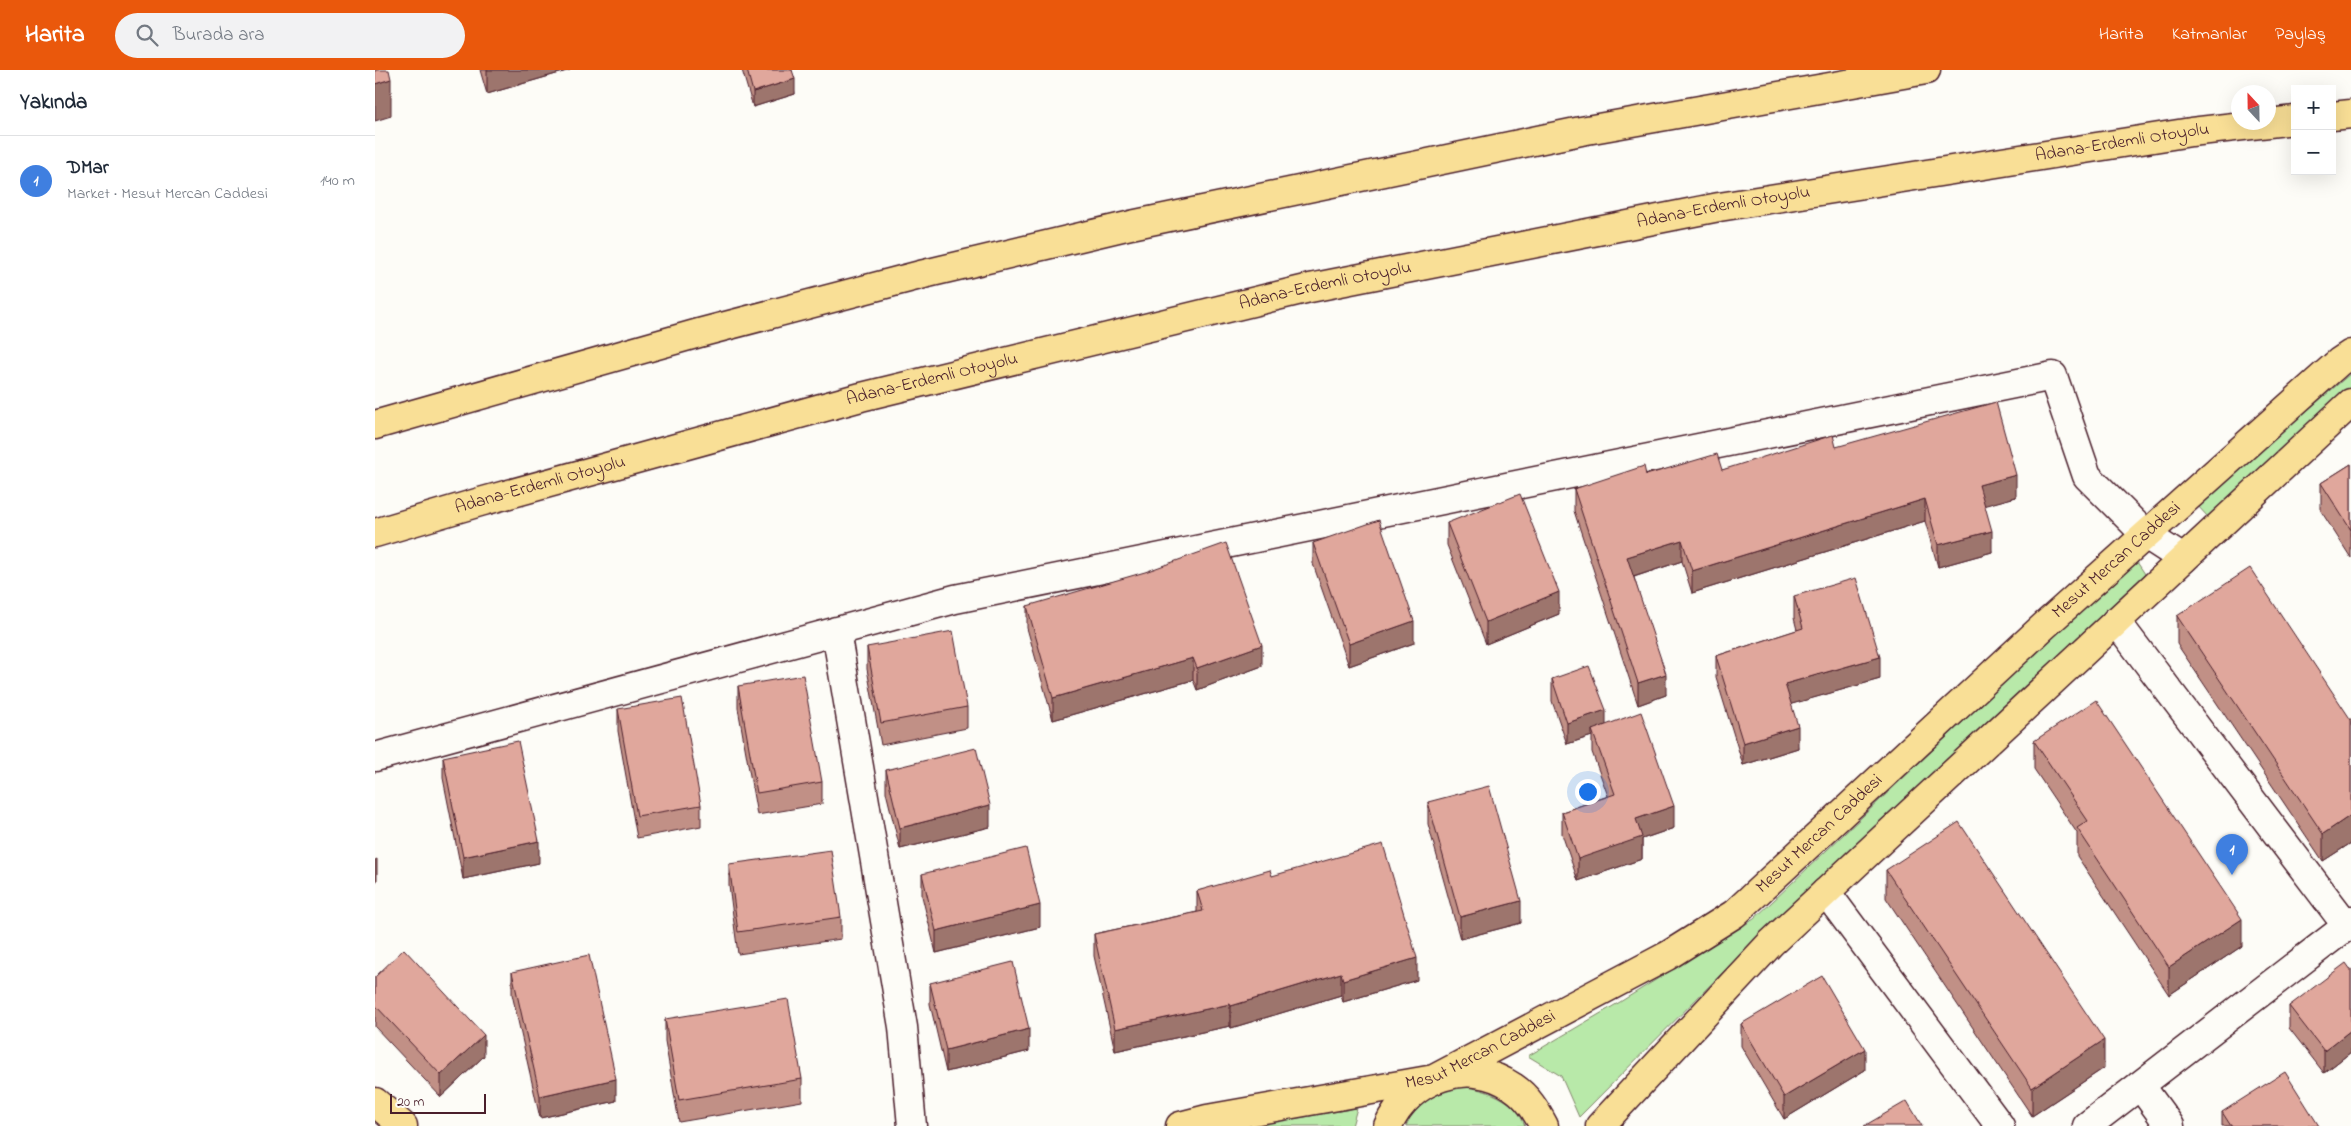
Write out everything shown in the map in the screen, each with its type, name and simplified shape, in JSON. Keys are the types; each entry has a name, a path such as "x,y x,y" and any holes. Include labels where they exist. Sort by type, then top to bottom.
{"main road":[{"path":"375,425 699,332 924,274 1131,225 1581,132 1926,70"},
{"path":"2336,116 2351,114"},
{"name":"Adana-Erdemli Otoyolu","path":"375,533 861,396 1310,288 1719,207 2191,132 2291,120"},
{"name":"Mesut Mercan Caddesi","path":"1180,1126 1207,1119 1434,1079 1667,956 1734,914 2037,633 2339,362 2351,354"},
{"path":"1600,1126 1771,943 2351,403"},
{"path":"1388,1126 1394,1112 1411,1092 1434,1079 1460,1073 1488,1075 1513,1087 1533,1106 1544,1126"},
{"path":"375,1102 403,1126"}],"street":[{"path":"375,757 955,599 2053,376 2087,476 2146,535 2183,559"},
{"path":"2087,1126 2349,923 2116,621"},
{"path":"836,631 903,1027 912,1126"},
{"path":"1826,892 2000,1126"},
{"path":"2140,1085 2170,1126"}],"green space":[{"path":"2351,373 2351,387 2208,517 2197,505"},
{"path":"2135,559 2145,574 1764,931 1579,1117 1561,1076 1528,1056 1620,1002 1754,919"},
{"path":"1467,1087 1485,1091 1502,1099 1516,1110 1525,1126 1406,1126 1423,1103 1439,1094"},
{"path":"1357,1108 1352,1126 1250,1126"}],"building":[{"path":"375,70 389,70 391,79 375,84"},
{"path":"747,70 792,70 795,79 753,92"},
{"path":"1996,402 2016,475 1979,485 1992,531 1938,545 1925,499 1692,571 1682,540 1627,557 1666,674 1638,683 1574,489 1644,466 1646,475 1717,454 1722,470 1833,435 1836,447"},
{"path":"2351,464 2351,530 2321,483"},
{"path":"1520,494 1559,592 1486,622 1447,523"},
{"path":"1379,520 1414,621 1349,644 1313,543"},
{"path":"1226,543 1262,645 1197,668 1193,658 1053,698 1027,606 1145,572"},
{"path":"2250,568 2351,720 2351,815 2323,834 2177,616"},
{"path":"1856,578 1880,657 1785,684 1798,726 1743,743 1716,656 1803,628 1794,596"},
{"path":"953,631 967,707 881,723 867,647"},
{"path":"1589,666 1606,710 1567,723 1552,679"},
{"path":"803,675 822,782 757,793 738,686"},
{"path":"682,698 701,805 637,816 618,709"},
{"path":"2096,700 2242,919 2169,967 2077,828 2088,821 2034,741"},
{"path":"1641,712 1674,806 1636,819 1642,837 1578,859 1562,812 1615,794 1592,730"},
{"path":"518,741 539,841 463,857 443,757"},
{"path":"976,748 990,805 900,828 886,770"},
{"path":"1489,786 1521,901 1460,917 1428,802"},
{"path":"1959,822 2104,1040 2032,1088 1886,870"},
{"path":"1383,844 1417,958 1343,980 1341,973 1231,1006 1230,1004 1115,1029 1094,934 1203,911 1197,891 1270,870 1272,876"},
{"path":"1026,848 1040,905 936,931 922,874"},
{"path":"831,850 841,917 738,932 729,864"},
{"path":"404,949 484,1035 441,1075 375,1005 375,977"},
{"path":"589,955 616,1079 540,1096 512,972"},
{"path":"1013,962 1029,1029 946,1050 930,983"},
{"path":"2346,963 2351,970 2351,1030 2324,1051 2289,1006"},
{"path":"1822,976 1865,1049 1784,1097 1741,1024"},
{"path":"788,999 802,1079 679,1100 665,1019"},
{"path":"2285,1072 2319,1126 2231,1126 2222,1112"},
{"path":"1907,1101 1922,1126 1864,1126"}],"place":[{"name":"DMar","path":"2232,875"}]}
